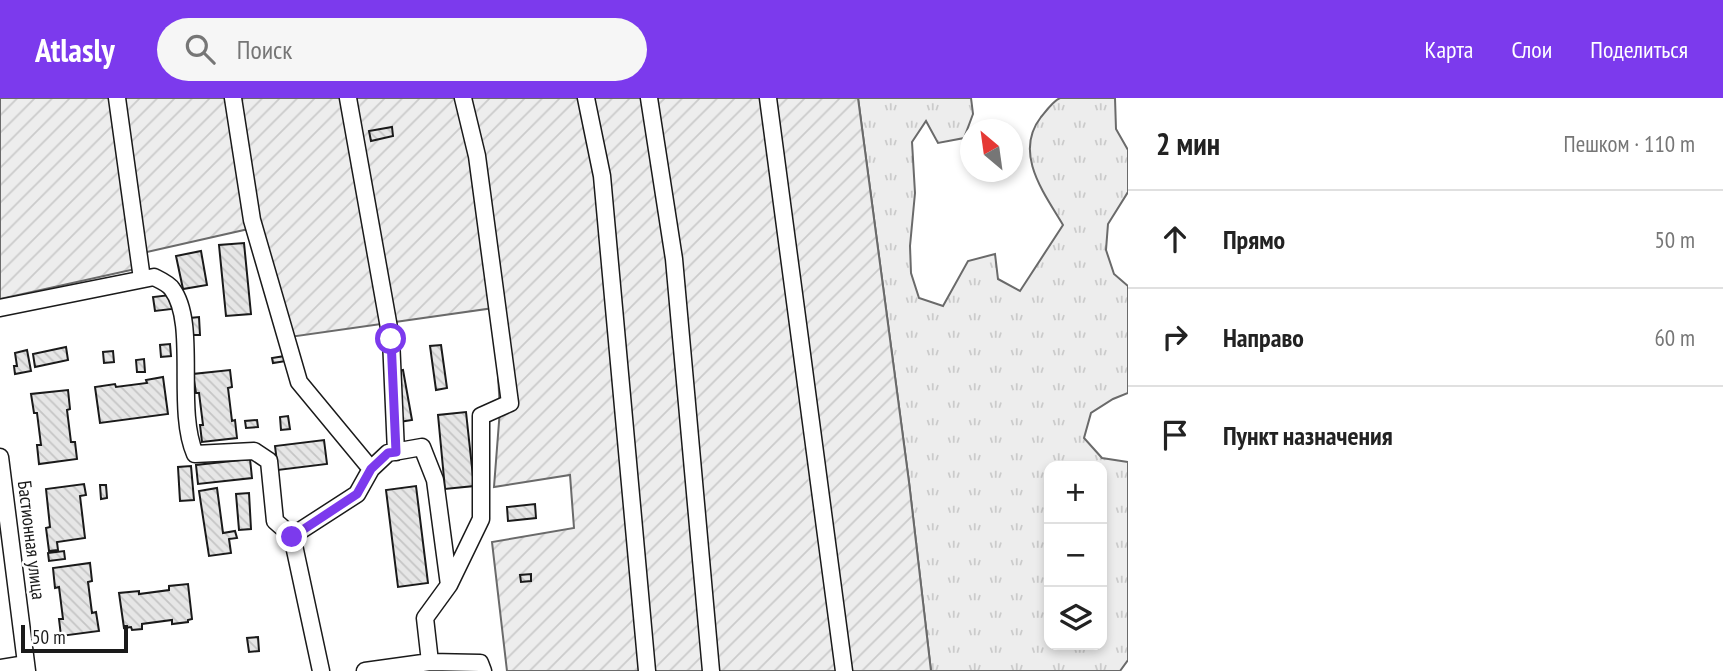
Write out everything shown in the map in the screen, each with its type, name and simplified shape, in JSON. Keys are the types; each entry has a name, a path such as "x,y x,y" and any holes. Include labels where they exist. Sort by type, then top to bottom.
{"street":[{"path":"117,98 142,279"},
{"path":"233,98 253,219 299,382 371,469"},
{"path":"348,98 391,339 396,452"},
{"path":"430,662 425,618 449,585 481,519 481,416 510,403 477,156 463,98"},
{"path":"586,98 602,176 647,671"},
{"path":"649,98 674,259 711,671"},
{"path":"768,98 844,671"},
{"path":"0,308 154,277 172,288 184,314 186,417 195,454 254,451 269,461 275,521 292,537 321,671"},
{"path":"292,537 357,494 371,469 388,453 422,447 435,480 449,585"},
{"name":"Бастионная улица","path":"0,457 4,518 27,668"},
{"path":"0,602 18,600"},
{"path":"365,671 430,662 448,667 480,663 482,671"},
{"path":"0,668 27,668"}],"green space":[{"path":"0,98 858,98 931,671 507,671 492,542 574,528 570,475 494,487 500,409 494,308 290,337 253,228 138,254 140,268 0,299"},
{"path":"858,98 971,98 973,114 971,119 960,119 960,139 938,143 926,121 912,142 915,193 910,246 911,273 919,298 943,306 968,261 995,254 998,279 1020,291 1063,225 1034,172 1030,145 1033,131 1047,109 1060,98 1115,98 1116,129 1128,150 1128,192 1108,224 1106,250 1114,274 1128,286 1128,393 1091,413 1084,438 1102,458 1128,462 1128,660 1120,671 931,671"}],"building":[{"path":"392,127 393,136 371,141 369,131"},
{"path":"244,243 251,314 226,316 219,245"},
{"path":"201,251 207,285 183,289 176,256"},
{"path":"170,295 172,309 155,311 153,297"},
{"path":"199,317 200,335 191,335 190,318"},
{"path":"170,344 171,356 161,357 160,345"},
{"path":"441,345 447,388 436,390 430,346"},
{"path":"66,347 68,360 35,367 33,354"},
{"path":"27,350 31,371 15,374 15,353"},
{"path":"113,351 114,362 104,363 103,352"},
{"path":"285,356 286,361 273,363 272,358"},
{"path":"144,359 145,372 137,372 136,360"},
{"path":"230,370 232,387 228,388 237,438 202,442 199,393 196,393 193,374"},
{"path":"403,370 412,420 399,422 389,373"},
{"path":"163,377 168,414 100,423 95,387 147,383 146,380"},
{"path":"68,390 70,409 67,410 71,442 75,442 77,459 39,464 37,445 41,445 37,413 34,413 31,394"},
{"path":"466,412 474,486 445,489 438,415"},
{"path":"288,416 290,429 281,430 280,417"},
{"path":"257,420 258,427 246,428 245,421"},
{"path":"324,440 327,464 278,470 275,446"},
{"path":"250,459 252,478 198,484 196,465"},
{"path":"191,466 194,500 180,501 178,467"},
{"path":"84,484 86,495 80,496 85,538 57,542 58,550 49,551 46,528 50,527 46,489"},
{"path":"100,485 106,485 107,498 101,499"},
{"path":"416,486 428,583 398,587 386,490"},
{"path":"217,488 223,533 235,531 237,538 229,539 231,553 209,556 199,491"},
{"path":"249,493 251,529 239,530 236,494"},
{"path":"535,504 536,518 508,521 507,507"},
{"path":"64,551 65,559 49,561 48,553"},
{"path":"90,563 92,581 88,582 92,613 96,612 99,631 61,636 59,619 63,619 59,587 55,588 53,568"},
{"path":"531,574 531,581 521,582 520,575"},
{"path":"188,584 192,619 188,622 172,624 172,620 142,624 142,629 124,628 119,593 139,591 139,594"},
{"path":"258,637 259,651 249,652 247,638"}],"route":[{"path":"292,537 357,494 371,469 388,453 396,452 391,339"}]}
